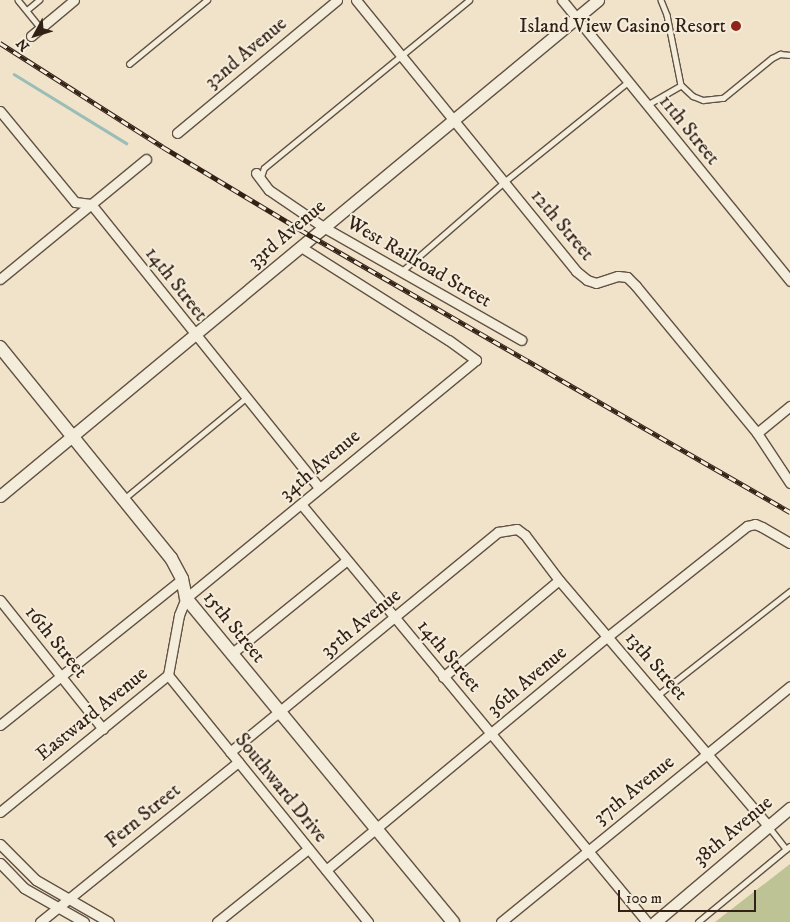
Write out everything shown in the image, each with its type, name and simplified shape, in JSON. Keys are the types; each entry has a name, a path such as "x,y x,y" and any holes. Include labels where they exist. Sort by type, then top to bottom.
{"main road":[{"name":"15th Street","path":"0,347 171,558 182,579 186,598 375,830 453,922"}],"street":[{"path":"31,36 74,0"},
{"name":"32nd Avenue","path":"177,133 337,0"},
{"name":"12th Street","path":"356,0 576,271 586,280 596,283 618,276 627,277 636,286 757,433 790,484"},
{"name":"11th Street","path":"562,0 790,281"},
{"name":"33rd Avenue","path":"0,496 598,0"},
{"path":"0,111 74,202 91,204"},
{"path":"0,279 146,159"},
{"name":"West Railroad Street","path":"258,176 269,190 325,228 521,340"},
{"name":"14th Street","path":"91,204 194,336 319,488"},
{"name":"34th Avenue","path":"186,598 476,360 448,340 300,247"},
{"path":"757,433 790,406"},
{"name":"14th Street","path":"301,504 646,922"},
{"name":"36th Avenue","path":"326,870 608,637 747,526 755,524 790,543"},
{"name":"13th Street","path":"517,529 525,535 559,580 768,826"},
{"name":"35th Avenue","path":"230,752 498,532 517,529"},
{"path":"231,654 347,560"},
{"path":"0,725 182,579"},
{"path":"443,676 559,580"},
{"name":"Eastward Avenue","path":"0,812 168,675 179,615 186,598"},
{"name":"16th Street","path":"0,600 103,729"},
{"name":"Southward Drive","path":"168,675 368,922"},
{"name":"37th Avenue","path":"501,922 790,686"},
{"name":"Fern Street","path":"59,907 238,762"},
{"name":"38th Avenue","path":"655,922 790,808"},
{"path":"0,844 36,880 70,898 108,922"},
{"path":"217,922 308,849"},
{"path":"0,863 24,888 40,899 59,907 84,922"},
{"path":"40,922 59,907"}],"lane":[{"path":"18,0 41,28"},
{"path":"27,10 39,0"},
{"path":"129,64 207,0"},
{"path":"258,176 264,168 335,112 469,0"},
{"path":"661,0 667,15 681,85 693,96 703,100 714,101 723,98 772,58 780,54 790,54"},
{"path":"401,272 504,182 628,82"},
{"path":"647,105 681,85"},
{"path":"124,499 246,398"},
{"path":"658,696 790,591"},
{"path":"698,922 788,847 768,826"}],"green space":[{"path":"790,864 790,922 715,922"}],"waterway":[{"path":"14,74 126,143"}],"railway":[{"path":"0,43 163,147 313,237 790,512"}],"place":[{"name":"Island View Casino Resort","path":"736,26"}]}
